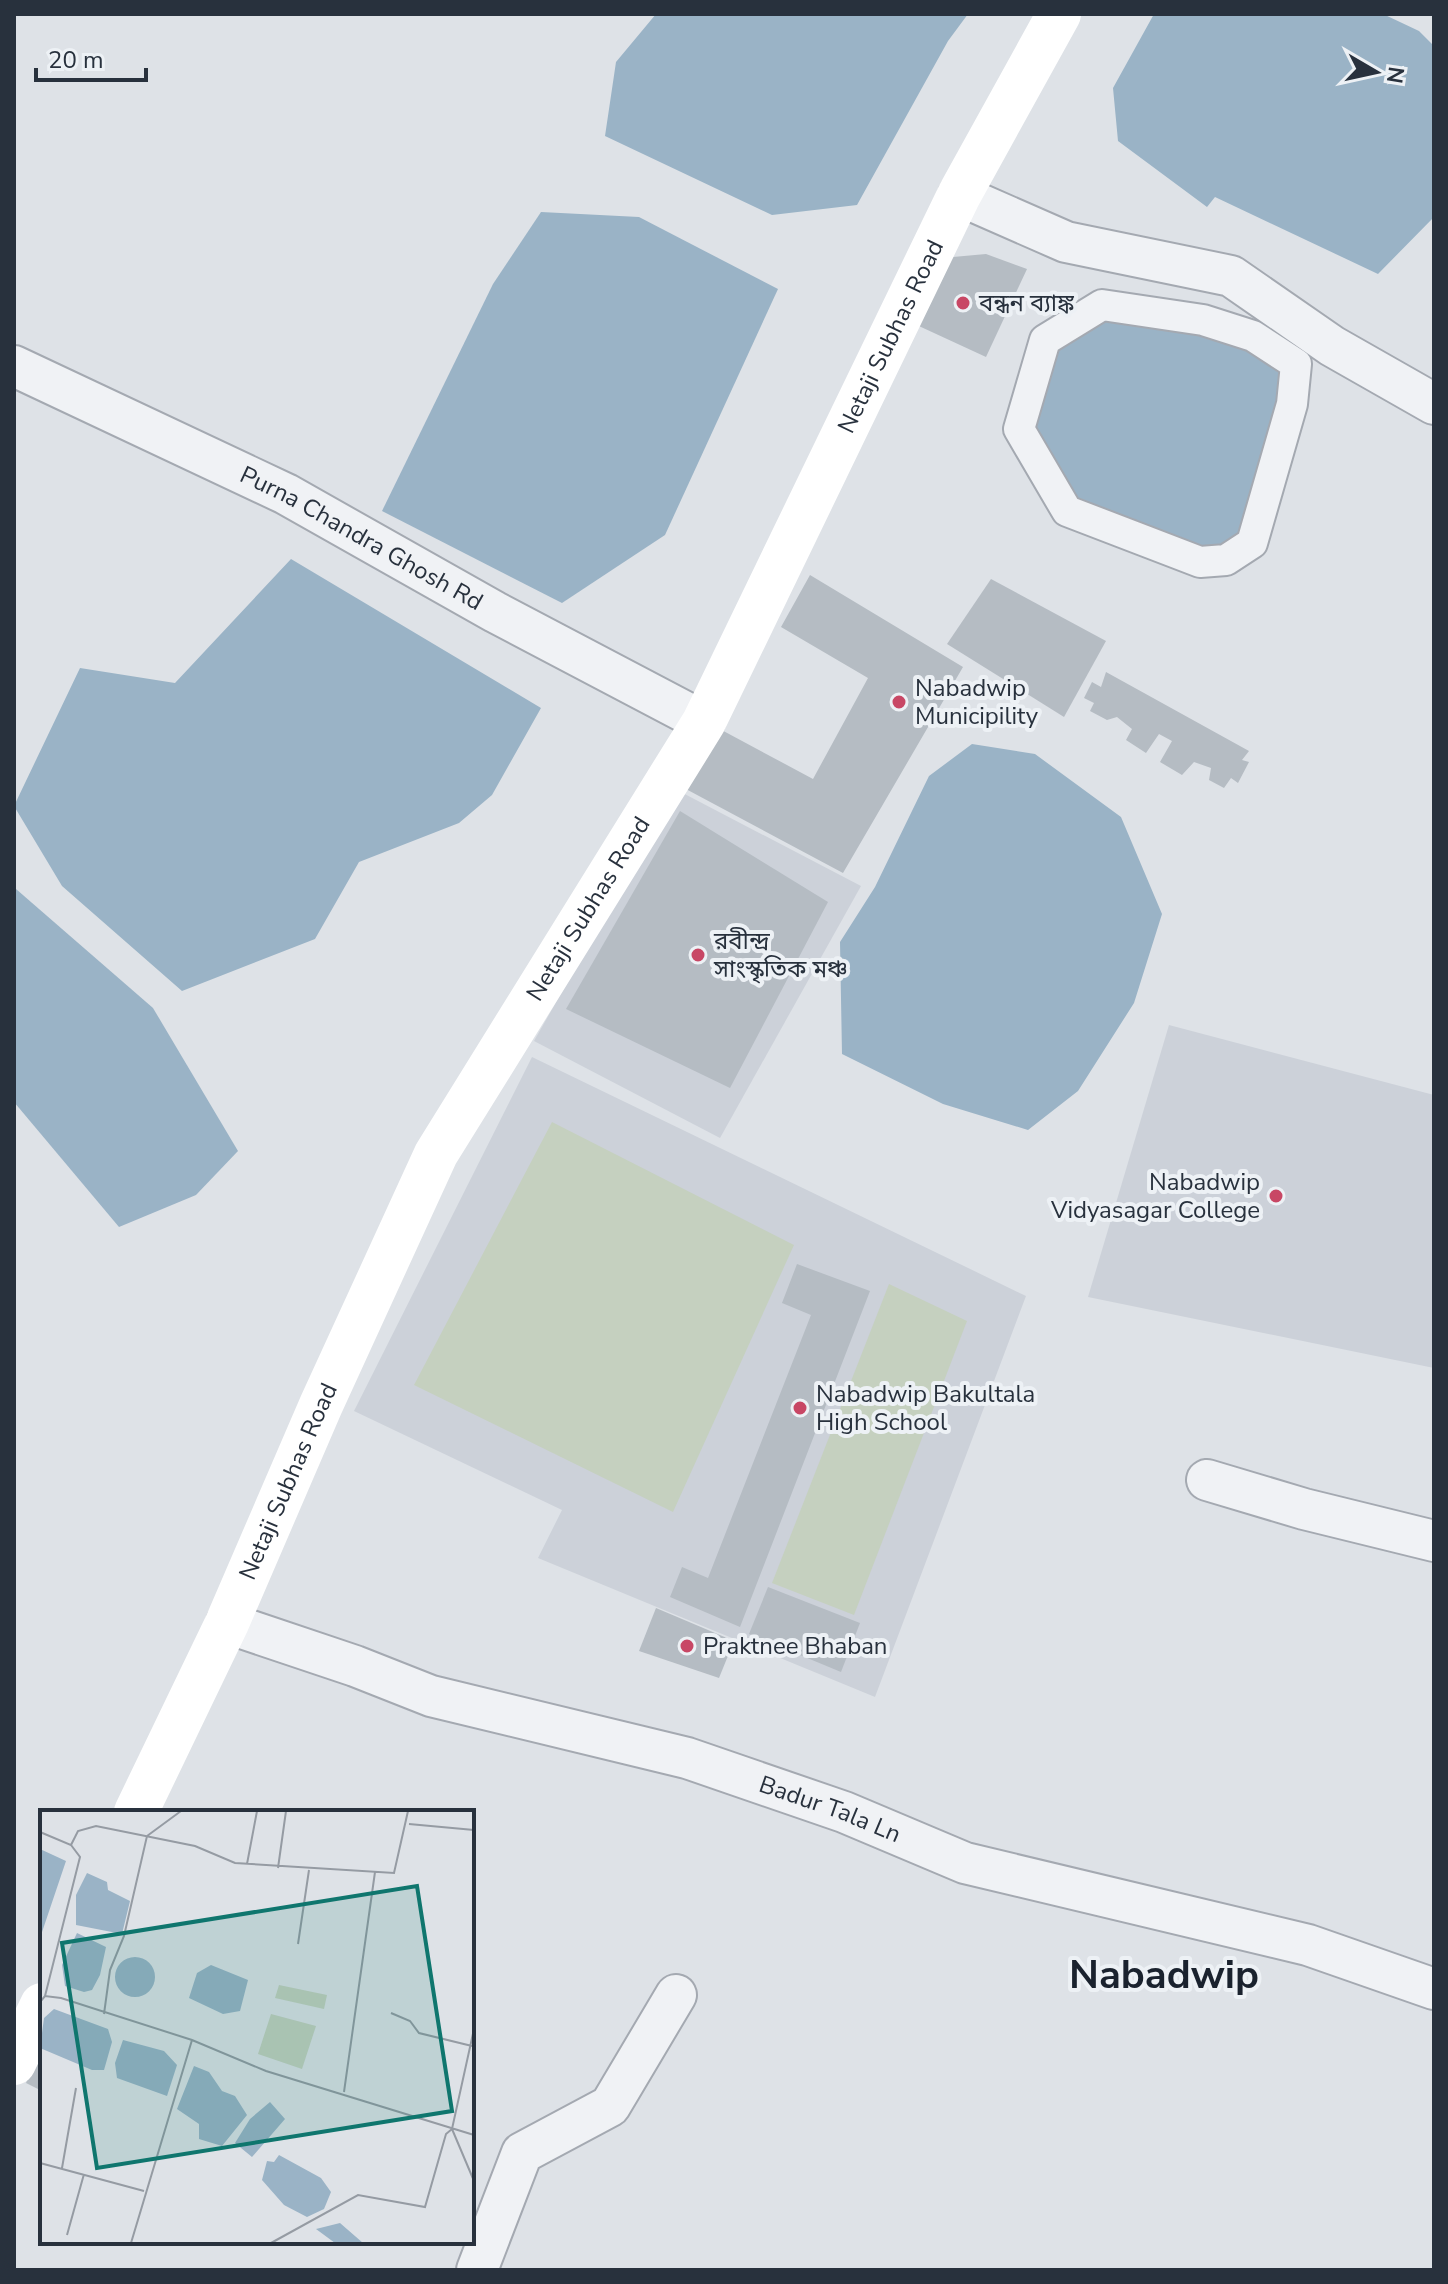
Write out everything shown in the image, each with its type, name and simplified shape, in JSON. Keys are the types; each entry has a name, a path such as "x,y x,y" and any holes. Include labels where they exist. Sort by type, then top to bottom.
{"main road":[{"name":"Netaji Subhas Road","path":"137,1810 227,1623 321,1405 436,1154 704,722 959,195 1059,14"},
{"path":"14,2063 40,2009"}],"street":[{"path":"959,195 1066,242 1231,276 1332,346 1434,404"},
{"path":"1198,268 1203,320"},
{"path":"1102,305 1203,320 1253,336 1296,364 1292,404 1252,543 1226,560 1200,562 1067,511 1019,429 1045,340 1102,305"},
{"name":"Purna Chandra Ghosh Rd","path":"14,366 286,494 495,612 704,722"},
{"path":"1207,1480 1304,1509 1434,1541"},
{"name":"Badur Tala Ln","path":"227,1623 355,1666 431,1696 687,1758 844,1812 965,1863 1308,1945 1434,1989"},
{"path":"477,2270 522,2153 610,2106 676,1995"}],"shaded area":[{"name":"রবীন্দ্র সাংস্কৃতিক মঞ্চ","path":"677,790 861,886 720,1138 534,1041"},
{"name":"Nabadwip Vidyasagar College","path":"1169,1025 1434,1095 1434,1368 1088,1297"},
{"path":"532,1057 1026,1296 875,1697 538,1558 562,1510 354,1411"}],"green space":[{"path":"552,1122 794,1245 673,1512 414,1385"},
{"path":"889,1284 967,1321 854,1615 772,1583"}],"water":[{"path":"656,14 968,14 948,41 857,205 772,215 605,136 616,62"},
{"path":"1154,14 1383,14 1419,31 1434,46 1434,217 1378,274 1215,197 1207,207 1118,141 1113,88"},
{"path":"541,212 639,217 778,289 665,535 562,603 382,511 493,284"},
{"path":"1102,305 1296,364 1252,543 1226,560 1067,511 1019,429 1045,340"},
{"path":"291,559 541,708 492,795 459,823 359,862 315,939 182,991 62,886 14,806 80,668 175,683"},
{"path":"972,744 1035,754 1121,817 1162,914 1134,1003 1078,1091 1028,1130 943,1104 842,1054 840,942 875,887 929,776"},
{"path":"16,889 153,1008 238,1151 196,1195 119,1227 14,1102"}],"building":[{"name":"বন্ধন ব্যাঙ্ক","path":"986,254 1027,269 986,357 908,321 953,257"},
{"name":"Nabadwip Municipility","path":"810,575 963,667 843,873 684,788 716,727 813,779 868,678 781,627"},
{"path":"991,579 1106,641 1064,717 947,644"},
{"path":"1106,672 1249,751 1242,760 1249,762 1238,783 1231,778 1224,788 1209,780 1211,768 1194,762 1182,775 1160,762 1172,741 1159,734 1146,753 1126,740 1132,729 1117,717 1107,720 1090,711 1094,703 1084,698 1092,682 1101,687"},
{"name":"রবীন্দ্র সাংস্কৃতিক মঞ্চ","path":"680,811 828,902 730,1088 566,1009"},
{"name":"Nabadwip Bakultala High School","path":"797,1264 870,1291 740,1627 670,1597 682,1567 708,1578 811,1315 782,1303"},
{"path":"768,1587 860,1623 841,1672 749,1634"},
{"name":"Praktnee Bhaban","path":"656,1608 734,1641 719,1678 639,1651"},
{"path":"38,2055 40,2090 26,2083"}],"place":[{"name":"বন্ধন ব্যাঙ্ক","path":"963,303"},
{"name":"Nabadwip Municipility","path":"899,702"},
{"name":"রবীন্দ্র সাংস্কৃতিক মঞ্চ","path":"698,955"},
{"name":"Nabadwip Vidyasagar College","path":"1276,1196"},
{"name":"Nabadwip Bakultala High School","path":"800,1408"},
{"name":"Praktnee Bhaban","path":"687,1646"}],"district":[{"name":"Nabadwip","path":"1164,1975"}]}
